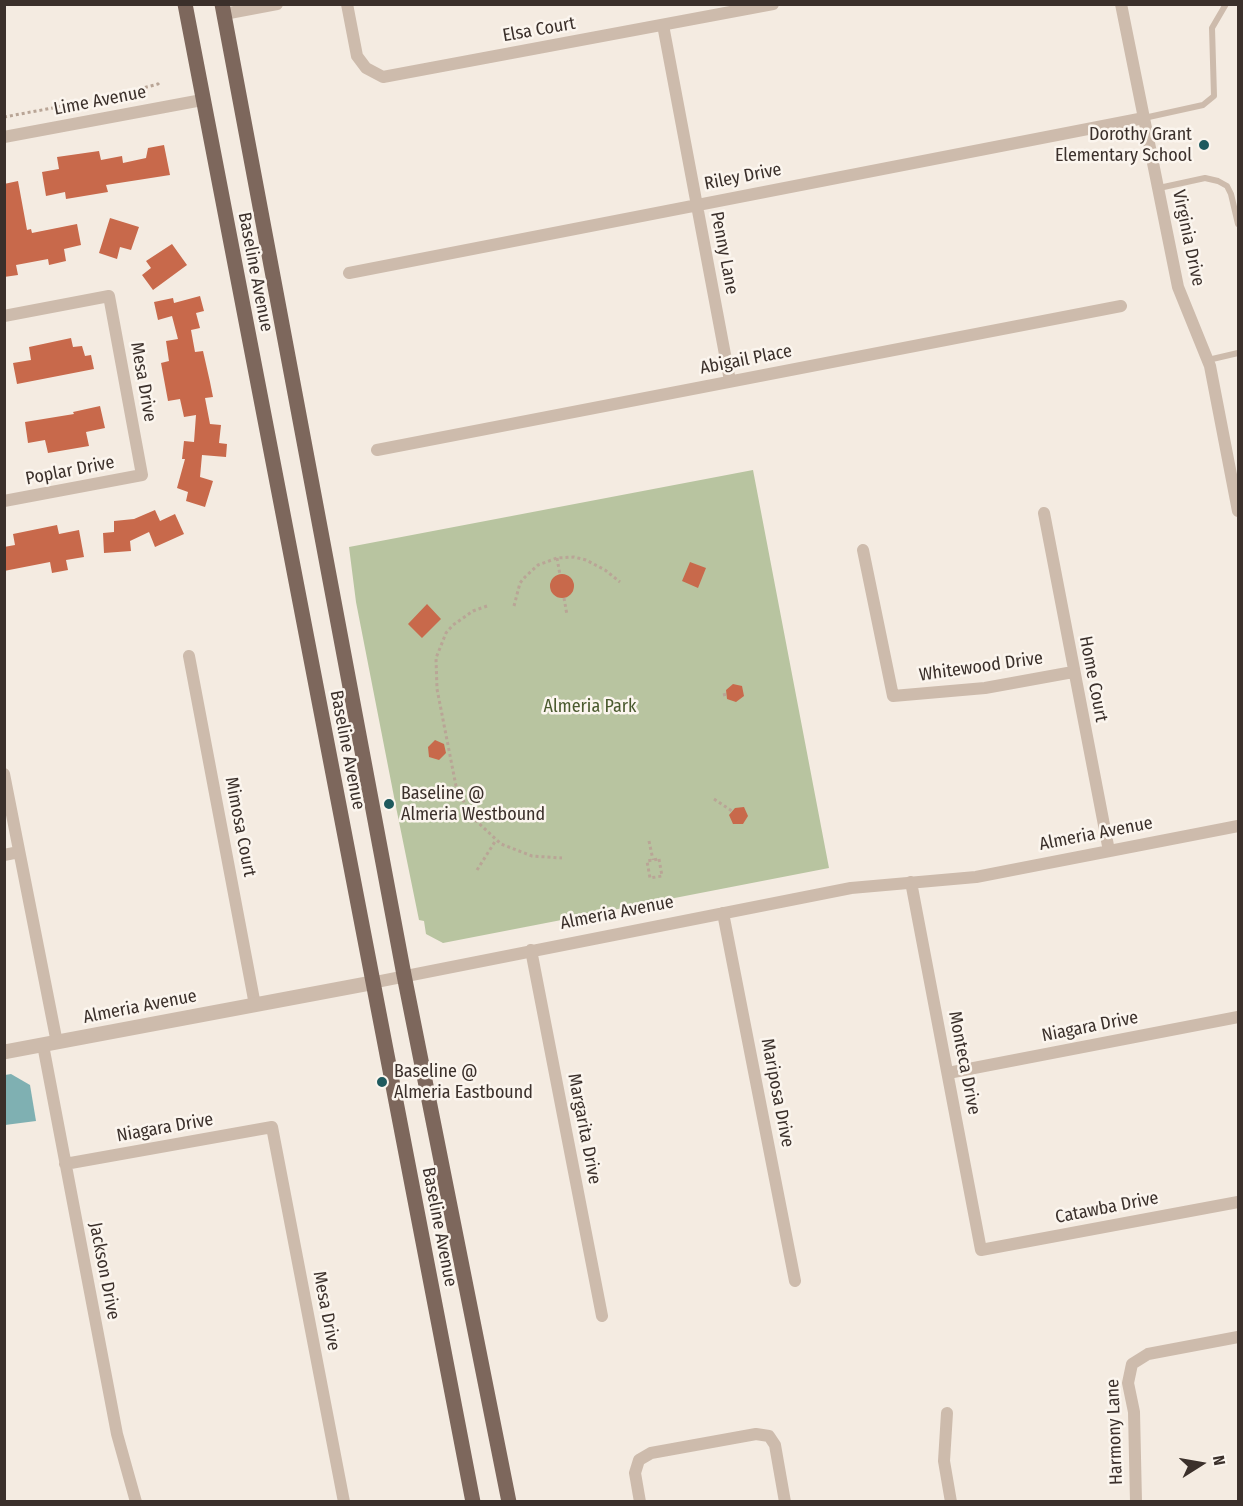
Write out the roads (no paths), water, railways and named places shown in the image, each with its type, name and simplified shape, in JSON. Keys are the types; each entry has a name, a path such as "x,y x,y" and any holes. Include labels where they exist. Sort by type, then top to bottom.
{"main road":[{"name":"Baseline Avenue","path":"184,4 473,1502"},
{"name":"Baseline Avenue","path":"223,9 404,975 510,1502"}],"street":[{"path":"223,9 277,4"},
{"name":"Elsa Court","path":"347,4 357,56 366,68 383,77 768,5"},
{"name":"Virginia Drive","path":"1121,4 1178,287 1208,360 1235,468 1239,511"},
{"name":"Penny Lane","path":"663,25 730,381"},
{"name":"Lime Avenue","path":"4,137 202,100"},
{"name":"Riley Drive","path":"349,273 1144,118"},
{"name":"Mesa Drive","path":"4,316 109,296 142,475"},
{"name":"Abigail Place","path":"377,450 1121,306"},
{"name":"Poplar Drive","path":"4,501 142,475"},
{"name":"Home Court","path":"1044,513 1109,851"},
{"name":"Whitewood Drive","path":"863,550 893,696 985,688 1073,672"},
{"name":"Mimosa Court","path":"189,656 255,1005"},
{"name":"Jackson Drive","path":"4,774 50,1044 65,1164 117,1434 136,1502"},
{"name":"Almeria Avenue","path":"4,1052 851,888 976,877 1239,826"},
{"path":"4,855 19,852"},
{"name":"Monteca Drive","path":"911,882 981,1250"},
{"name":"Mariposa Drive","path":"723,913 795,1281"},
{"name":"Margarita Drive","path":"531,950 602,1316"},
{"name":"Niagara Drive","path":"948,1073 1239,1017"},
{"name":"Mesa Drive","path":"272,1127 344,1502"},
{"name":"Niagara Drive","path":"65,1164 272,1127"},
{"name":"Catawba Drive","path":"981,1250 1239,1202"},
{"name":"Harmony Lane","path":"1136,1502 1134,1412 1128,1383 1132,1364 1148,1354 1239,1337"},
{"path":"947,1413 944,1461 951,1502"},
{"path":"640,1502 635,1473 639,1460 651,1453 756,1434 769,1436 775,1445 785,1502"}],"lane":[{"path":"1144,118 1203,105 1214,96 1212,28 1226,4"},
{"path":"1158,188 1205,178 1218,181 1227,186 1231,194 1239,224"},
{"path":"1208,360 1239,353"}],"water":[{"path":"11,1074 30,1085 36,1121 5,1125 5,1075"}],"place":[{"name":"Dorothy Grant Elementary School","path":"1204,145"},
{"name":"Baseline @ Almeria Westbound","path":"389,804"},
{"name":"Baseline @ Almeria Eastbound","path":"382,1082"}],"park label":[{"name":"Almeria Park","path":"590,707"}]}
